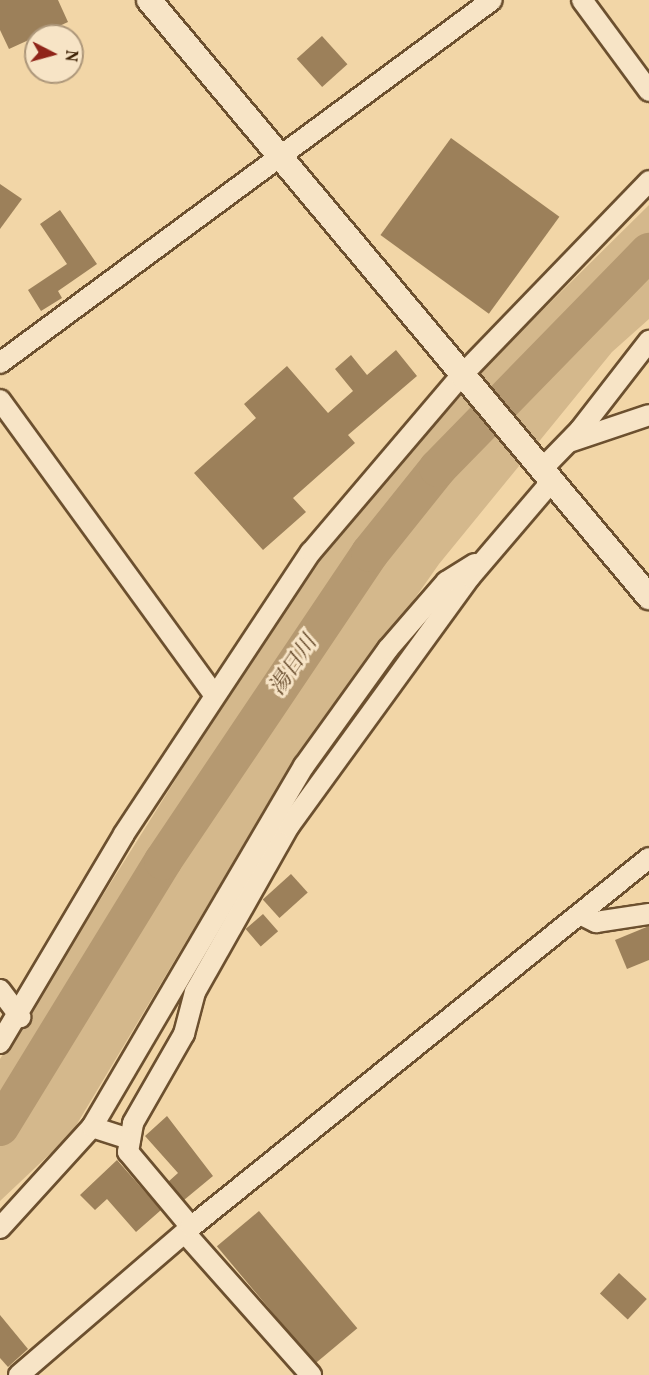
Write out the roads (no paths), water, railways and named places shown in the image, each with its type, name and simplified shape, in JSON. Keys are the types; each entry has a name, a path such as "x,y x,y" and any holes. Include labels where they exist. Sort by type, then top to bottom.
{"street":[{"path":"149,0 462,377 649,597"},
{"path":"0,363 281,160 492,0"},
{"path":"582,0 649,91"},
{"path":"0,1043 20,1017 124,834 213,693 311,552 462,377 649,181"},
{"path":"311,1375 188,1230 128,1152 133,1123 184,1034 195,992 289,826 485,558 544,473 649,341"},
{"path":"0,400 213,693"},
{"path":"569,442 649,415"},
{"path":"0,1228 92,1127 304,766 388,649 446,582 485,558"},
{"path":"19,1375 188,1230 649,858"},
{"path":"580,914 596,922 649,914"},
{"path":"0,990 20,1017"},
{"path":"92,1127 130,1139"}],"waterway":[{"name":"湯日川","path":"0,1127 163,861 370,553 438,468 649,252"}]}
